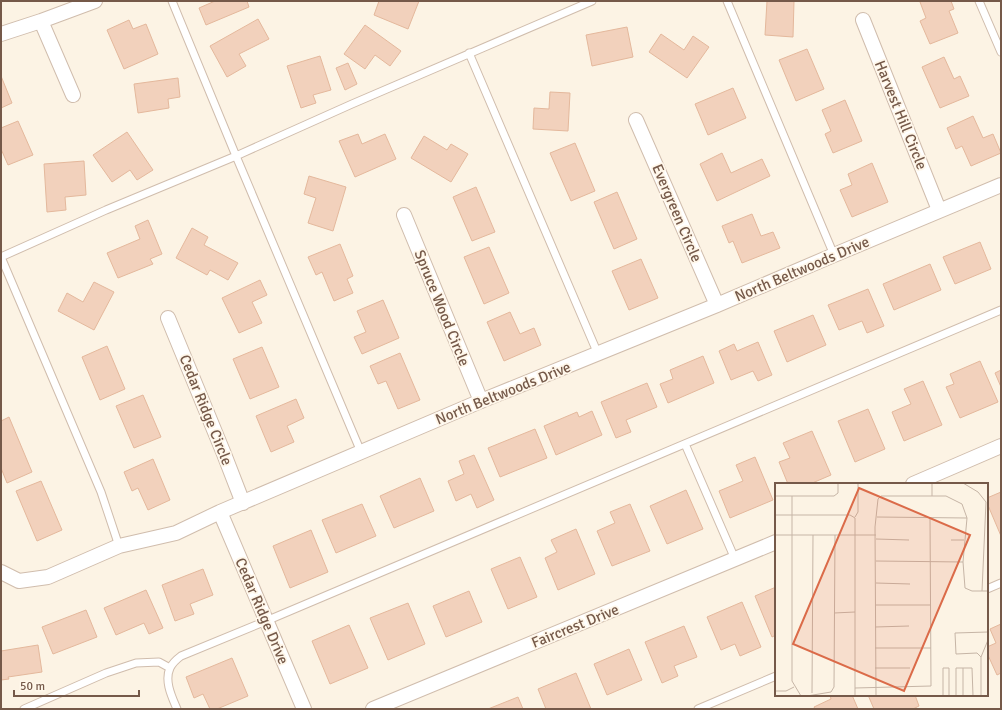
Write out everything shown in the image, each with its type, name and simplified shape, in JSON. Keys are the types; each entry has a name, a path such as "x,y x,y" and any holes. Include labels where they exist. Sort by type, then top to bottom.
{"street":[{"path":"1,34 95,1"},
{"name":"Harvest Hill Circle","path":"863,20 939,210"},
{"path":"41,21 74,95"},
{"name":"Evergreen Circle","path":"636,120 717,305"},
{"name":"North Beltwoods Drive","path":"1,572 19,581 48,577 119,546 176,533 220,512 481,401 717,305 1001,184"},
{"name":"Spruce Wood Circle","path":"404,215 481,401"},
{"name":"Cedar Ridge Circle","path":"168,318 243,503"},
{"path":"915,483 1001,446"},
{"name":"Cedar Ridge Drive","path":"220,512 304,709"},
{"name":"Faircrest Drive","path":"373,709 775,542"}],"lane":[{"path":"172,1 361,452"},
{"path":"119,546 101,492 1,257 106,210 236,156 469,53 592,1"},
{"path":"727,1 834,254"},
{"path":"979,1 1001,52"},
{"path":"469,53 598,354"},
{"path":"177,709 171,694 168,679 170,668 174,661 182,656 1001,310"},
{"path":"685,444 736,559"},
{"path":"988,588 1001,583"},
{"path":"24,709 106,673 136,664 158,662 170,668"},
{"path":"698,709 775,676"}],"building":[{"path":"215,1 247,1 249,7 206,25 199,8"},
{"path":"379,1 419,1 408,29 374,15"},
{"path":"767,1 794,1 793,37 765,35"},
{"path":"951,1 954,9 949,11 958,33 930,44 920,21 926,18 920,2"},
{"path":"258,19 269,39 239,54 246,66 227,77 210,46"},
{"path":"129,20 133,29 146,24 158,54 124,69 107,30"},
{"path":"365,25 401,51 390,66 375,55 365,69 344,54"},
{"path":"627,27 633,57 592,66 586,35"},
{"path":"661,34 684,50 693,36 709,47 687,78 649,52"},
{"path":"807,49 824,89 796,101 779,60"},
{"path":"320,56 331,90 313,95 316,103 301,108 287,66"},
{"path":"944,57 954,79 960,76 969,96 940,108 922,67"},
{"path":"348,63 357,84 345,90 336,68"},
{"path":"1,76 12,103 1,108"},
{"path":"178,78 180,97 168,99 169,108 138,113 134,84"},
{"path":"733,88 746,118 708,135 695,104"},
{"path":"550,92 570,93 568,131 533,129 534,108 549,109"},
{"path":"845,100 862,141 833,153 825,134 831,131 822,110"},
{"path":"973,116 983,138 993,134 1001,153 971,166 962,146 956,149 947,128"},
{"path":"18,121 33,155 8,165 1,149 1,128"},
{"path":"127,132 153,170 137,180 130,170 112,182 93,155"},
{"path":"358,134 362,144 385,134 396,159 355,177 339,141"},
{"path":"424,136 447,150 451,144 468,154 451,182 411,158"},
{"path":"575,143 595,191 571,201 550,153"},
{"path":"722,153 731,173 762,159 770,176 717,201 700,164"},
{"path":"84,161 86,195 65,197 66,210 47,212 44,164"},
{"path":"872,163 888,202 852,217 840,190 852,185 848,174"},
{"path":"309,176 346,187 333,231 308,223 316,198 304,194"},
{"path":"476,187 495,232 472,241 453,197"},
{"path":"617,192 637,239 614,249 594,202"},
{"path":"752,214 761,236 773,232 780,248 742,263 733,241 729,243 722,226"},
{"path":"148,220 162,254 150,259 153,264 118,278 107,253 140,239 135,226"},
{"path":"192,228 208,237 204,245 238,263 228,280 210,270 207,275 176,258"},
{"path":"980,242 991,269 955,284 943,257"},
{"path":"340,244 353,276 347,279 353,293 334,301 322,272 316,275 308,257"},
{"path":"489,247 509,293 484,304 464,257"},
{"path":"641,259 658,298 629,310 612,271"},
{"path":"930,264 941,290 894,310 883,284"},
{"path":"260,280 267,295 252,302 262,323 239,333 222,298"},
{"path":"94,282 114,292 94,330 58,311 67,293 83,302"},
{"path":"868,289 884,326 867,333 862,321 839,330 828,305"},
{"path":"383,300 399,338 362,354 354,337 366,332 357,311"},
{"path":"510,312 520,334 534,328 541,345 504,361 487,322"},
{"path":"813,315 826,345 787,362 774,331"},
{"path":"758,342 772,375 758,381 753,371 731,380 719,351 734,344 737,351"},
{"path":"107,346 125,389 100,400 82,357"},
{"path":"262,347 279,387 250,399 233,359"},
{"path":"400,353 420,400 398,409 386,381 378,384 370,366"},
{"path":"703,356 714,383 668,403 660,384 673,379 670,370"},
{"path":"980,361 998,402 960,418 946,387 954,384 950,374"},
{"path":"1001,370 1001,387 995,373"},
{"path":"923,381 942,425 904,441 892,412 911,404 904,389"},
{"path":"647,383 657,407 626,420 631,432 616,438 601,402"},
{"path":"143,395 161,437 134,448 116,406"},
{"path":"296,399 304,418 287,426 294,442 271,452 256,416"},
{"path":"868,409 885,449 855,462 838,421"},
{"path":"592,411 602,435 556,455 544,426 577,412 579,417"},
{"path":"9,417 32,472 7,483 1,468 1,421"},
{"path":"535,429 547,458 500,477 488,448"},
{"path":"812,431 831,475 812,483 788,483 779,462 790,458 783,443"},
{"path":"474,455 494,500 477,508 471,494 456,501 448,481 464,474 459,461"},
{"path":"755,457 773,500 730,518 719,491 743,481 736,465"},
{"path":"153,459 170,500 148,510 138,488 132,491 124,472"},
{"path":"420,478 434,511 394,528 380,496"},
{"path":"41,481 62,530 37,541 16,491"},
{"path":"686,490 703,529 667,544 650,506"},
{"path":"1001,492 1001,536 988,505 988,498"},
{"path":"362,504 376,536 336,553 322,520"},
{"path":"630,504 650,551 612,566 597,531 615,523 610,512"},
{"path":"576,529 595,574 558,590 545,558 557,552 551,540"},
{"path":"311,530 328,572 290,588 273,546"},
{"path":"520,557 537,597 508,609 491,569"},
{"path":"203,569 213,595 190,604 194,614 175,621 162,585"},
{"path":"775,587 775,636 772,637 755,596"},
{"path":"146,590 163,628 149,634 144,623 116,635 104,608"},
{"path":"469,591 482,622 446,637 433,606"},
{"path":"742,602 761,647 740,656 735,644 721,650 707,617"},
{"path":"408,603 425,644 388,660 370,618"},
{"path":"86,610 97,637 53,654 42,627"},
{"path":"1001,624 1001,673 997,675 988,655 988,647 996,643 990,629"},
{"path":"349,625 368,668 330,684 312,641"},
{"path":"684,626 697,657 674,666 678,676 662,683 645,642"},
{"path":"38,645 42,672 8,677 9,679 1,680 1,651"},
{"path":"629,649 642,680 607,695 594,664"},
{"path":"232,658 248,696 217,709 210,709 203,694 194,698 186,677"},
{"path":"576,673 591,709 546,709 538,689"},
{"path":"830,696 852,696 858,709 815,709 814,707 831,699"},
{"path":"868,696 915,696 919,706 913,709 874,709"},
{"path":"518,697 523,709 488,709"}]}
